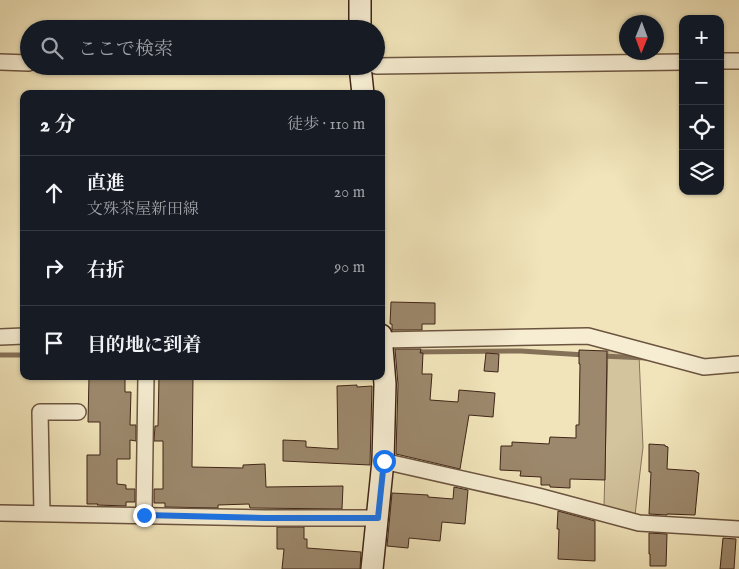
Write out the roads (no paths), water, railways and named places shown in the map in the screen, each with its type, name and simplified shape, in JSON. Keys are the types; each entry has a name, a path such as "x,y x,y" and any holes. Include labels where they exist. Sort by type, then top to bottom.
{"main road":[{"path":"360,0 360,20"},
{"path":"361,75 362,90"},
{"path":"372,569 384,461 385,380"}],"street":[{"path":"724,61 739,61"},
{"path":"0,62 20,63"},
{"path":"385,66 679,62"},
{"path":"0,337 20,336"},
{"path":"385,340 588,336 704,367 739,364"},
{"path":"144,515 146,380"},
{"path":"42,513 40,412 78,412"},
{"path":"384,461 538,496 639,523 739,529"},
{"path":"0,513 378,518"}],"waterway":[{"path":"413,352 521,351 585,355"},
{"path":"0,355 20,355"},
{"path":"601,356 647,358"}]}
